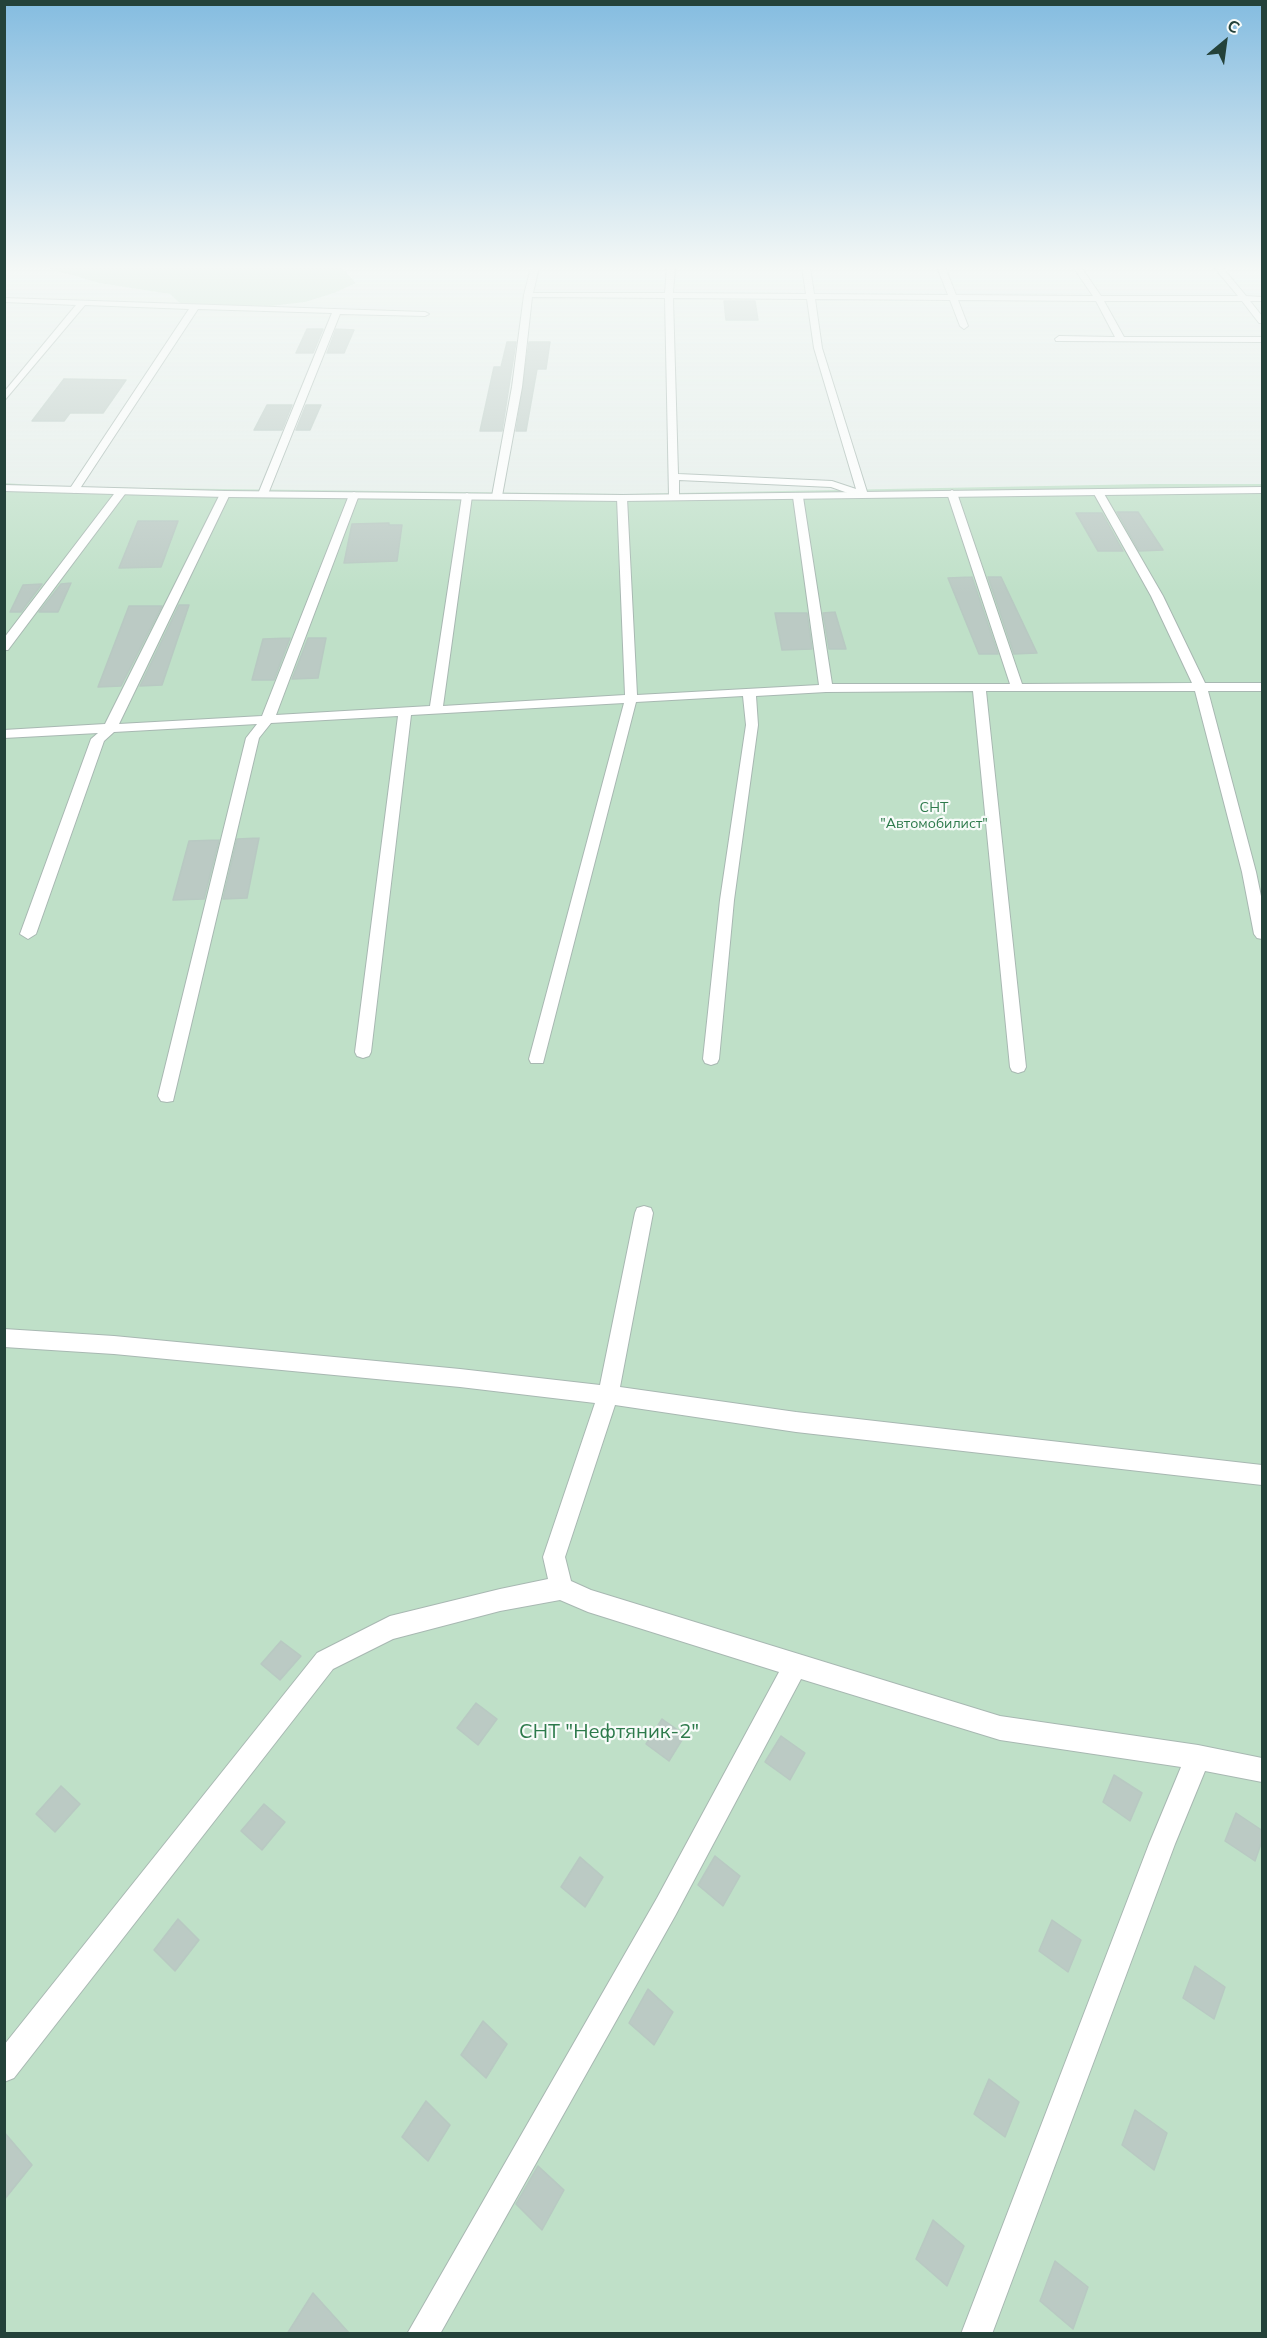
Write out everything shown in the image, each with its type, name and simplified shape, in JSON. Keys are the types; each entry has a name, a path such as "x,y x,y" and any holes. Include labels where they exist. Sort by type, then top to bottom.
{"street":[{"path":"4,398 22,376"},
{"path":"74,490 149,376"},
{"path":"263,494 311,376"},
{"path":"497,496 518,376"},
{"path":"671,376 674,497"},
{"path":"827,376 863,495"},
{"path":"674,477 832,484 863,495"},
{"path":"4,488 225,494 622,498 1263,490"},
{"path":"4,647 121,492"},
{"path":"1098,492 1157,596 1201,689 1263,934"},
{"path":"952,493 1018,688"},
{"path":"28,934 98,739 109,730 225,494"},
{"path":"167,1096 253,738 268,718 354,495"},
{"path":"436,709 466,496"},
{"path":"798,496 826,688"},
{"path":"537,1059 631,699 622,498"},
{"path":"4,734 109,730 268,718 826,688 1201,689 1263,687"},
{"path":"979,689 1018,1067"},
{"path":"711,1059 727,900 752,725 749,693"},
{"path":"363,1052 405,711"},
{"path":"561,1587 554,1557 608,1395 644,1214"},
{"path":"4,1338 126,1346 460,1378 608,1395 796,1422 1263,1475"},
{"path":"4,2068 325,1661 390,1628 500,1600 561,1587 588,1601 1000,1728 1198,1757 1263,1770"},
{"path":"422,2334 666,1907 795,1666"},
{"path":"976,2334 1162,1844 1198,1757"}],"green space":[{"name":"СНТ \"Нефтяник-2\"","path":"4,483 63,487 625,494 1262,484 1262,2333 5,2333"}],"building":[{"path":"492,376 511,376 502,431 480,431"},
{"path":"524,376 536,376 526,431 516,431"},
{"path":"64,379 126,380 103,413 70,413 64,421 32,421"},
{"path":"267,405 292,405 282,430 254,430"},
{"path":"306,405 321,405 310,430 296,430"},
{"path":"1117,512 1138,512 1163,550 1139,551"},
{"path":"1076,513 1102,513 1123,551 1098,551"},
{"path":"138,521 178,521 161,567 119,568"},
{"path":"389,523 389,525 402,525 397,561 344,563 352,524"},
{"path":"972,577 998,654 979,654 948,578"},
{"path":"988,577 1001,577 1037,653 1014,654"},
{"path":"71,583 58,612 39,612 61,584"},
{"path":"42,584 21,612 10,612 23,585"},
{"path":"179,605 189,605 162,685 140,686"},
{"path":"129,606 162,606 121,686 98,687"},
{"path":"835,612 846,649 829,649 823,613"},
{"path":"775,613 807,613 812,649 782,650"},
{"path":"290,638 274,680 252,680 263,639"},
{"path":"308,638 326,638 318,678 292,679"},
{"path":"259,838 247,898 223,899 237,839"},
{"path":"219,840 204,899 173,900 189,841"},
{"path":"281,1641 301,1656 280,1680 261,1664"},
{"path":"476,1703 497,1719 478,1745 457,1728"},
{"path":"662,1719 685,1735 669,1761 646,1744"},
{"path":"781,1736 805,1753 790,1780 765,1762"},
{"path":"1114,1775 1142,1793 1130,1821 1103,1802"},
{"path":"61,1786 80,1804 55,1832 36,1814"},
{"path":"264,1804 285,1822 262,1850 241,1831"},
{"path":"1236,1813 1263,1831 1263,1838 1255,1861 1225,1841"},
{"path":"715,1856 740,1876 723,1906 698,1885"},
{"path":"580,1857 603,1877 585,1907 561,1887"},
{"path":"178,1919 199,1940 175,1971 154,1950"},
{"path":"1052,1920 1081,1940 1068,1972 1039,1951"},
{"path":"1195,1966 1225,1987 1214,2019 1183,1998"},
{"path":"648,1989 673,2012 654,2045 629,2023"},
{"path":"483,2021 507,2044 486,2078 461,2055"},
{"path":"989,2079 1019,2102 1005,2137 974,2114"},
{"path":"426,2101 450,2125 428,2161 402,2137"},
{"path":"1135,2110 1167,2133 1154,2170 1122,2145"},
{"path":"4,2132 32,2165 4,2200"},
{"path":"538,2166 564,2190 542,2230 516,2204"},
{"path":"933,2220 964,2246 947,2286 916,2259"},
{"path":"1055,2261 1088,2287 1073,2329 1040,2301"},
{"path":"313,2293 350,2334 287,2334"}],"park label":[{"name":"СНТ \"Автомобилист\"","path":"934,816"}]}
